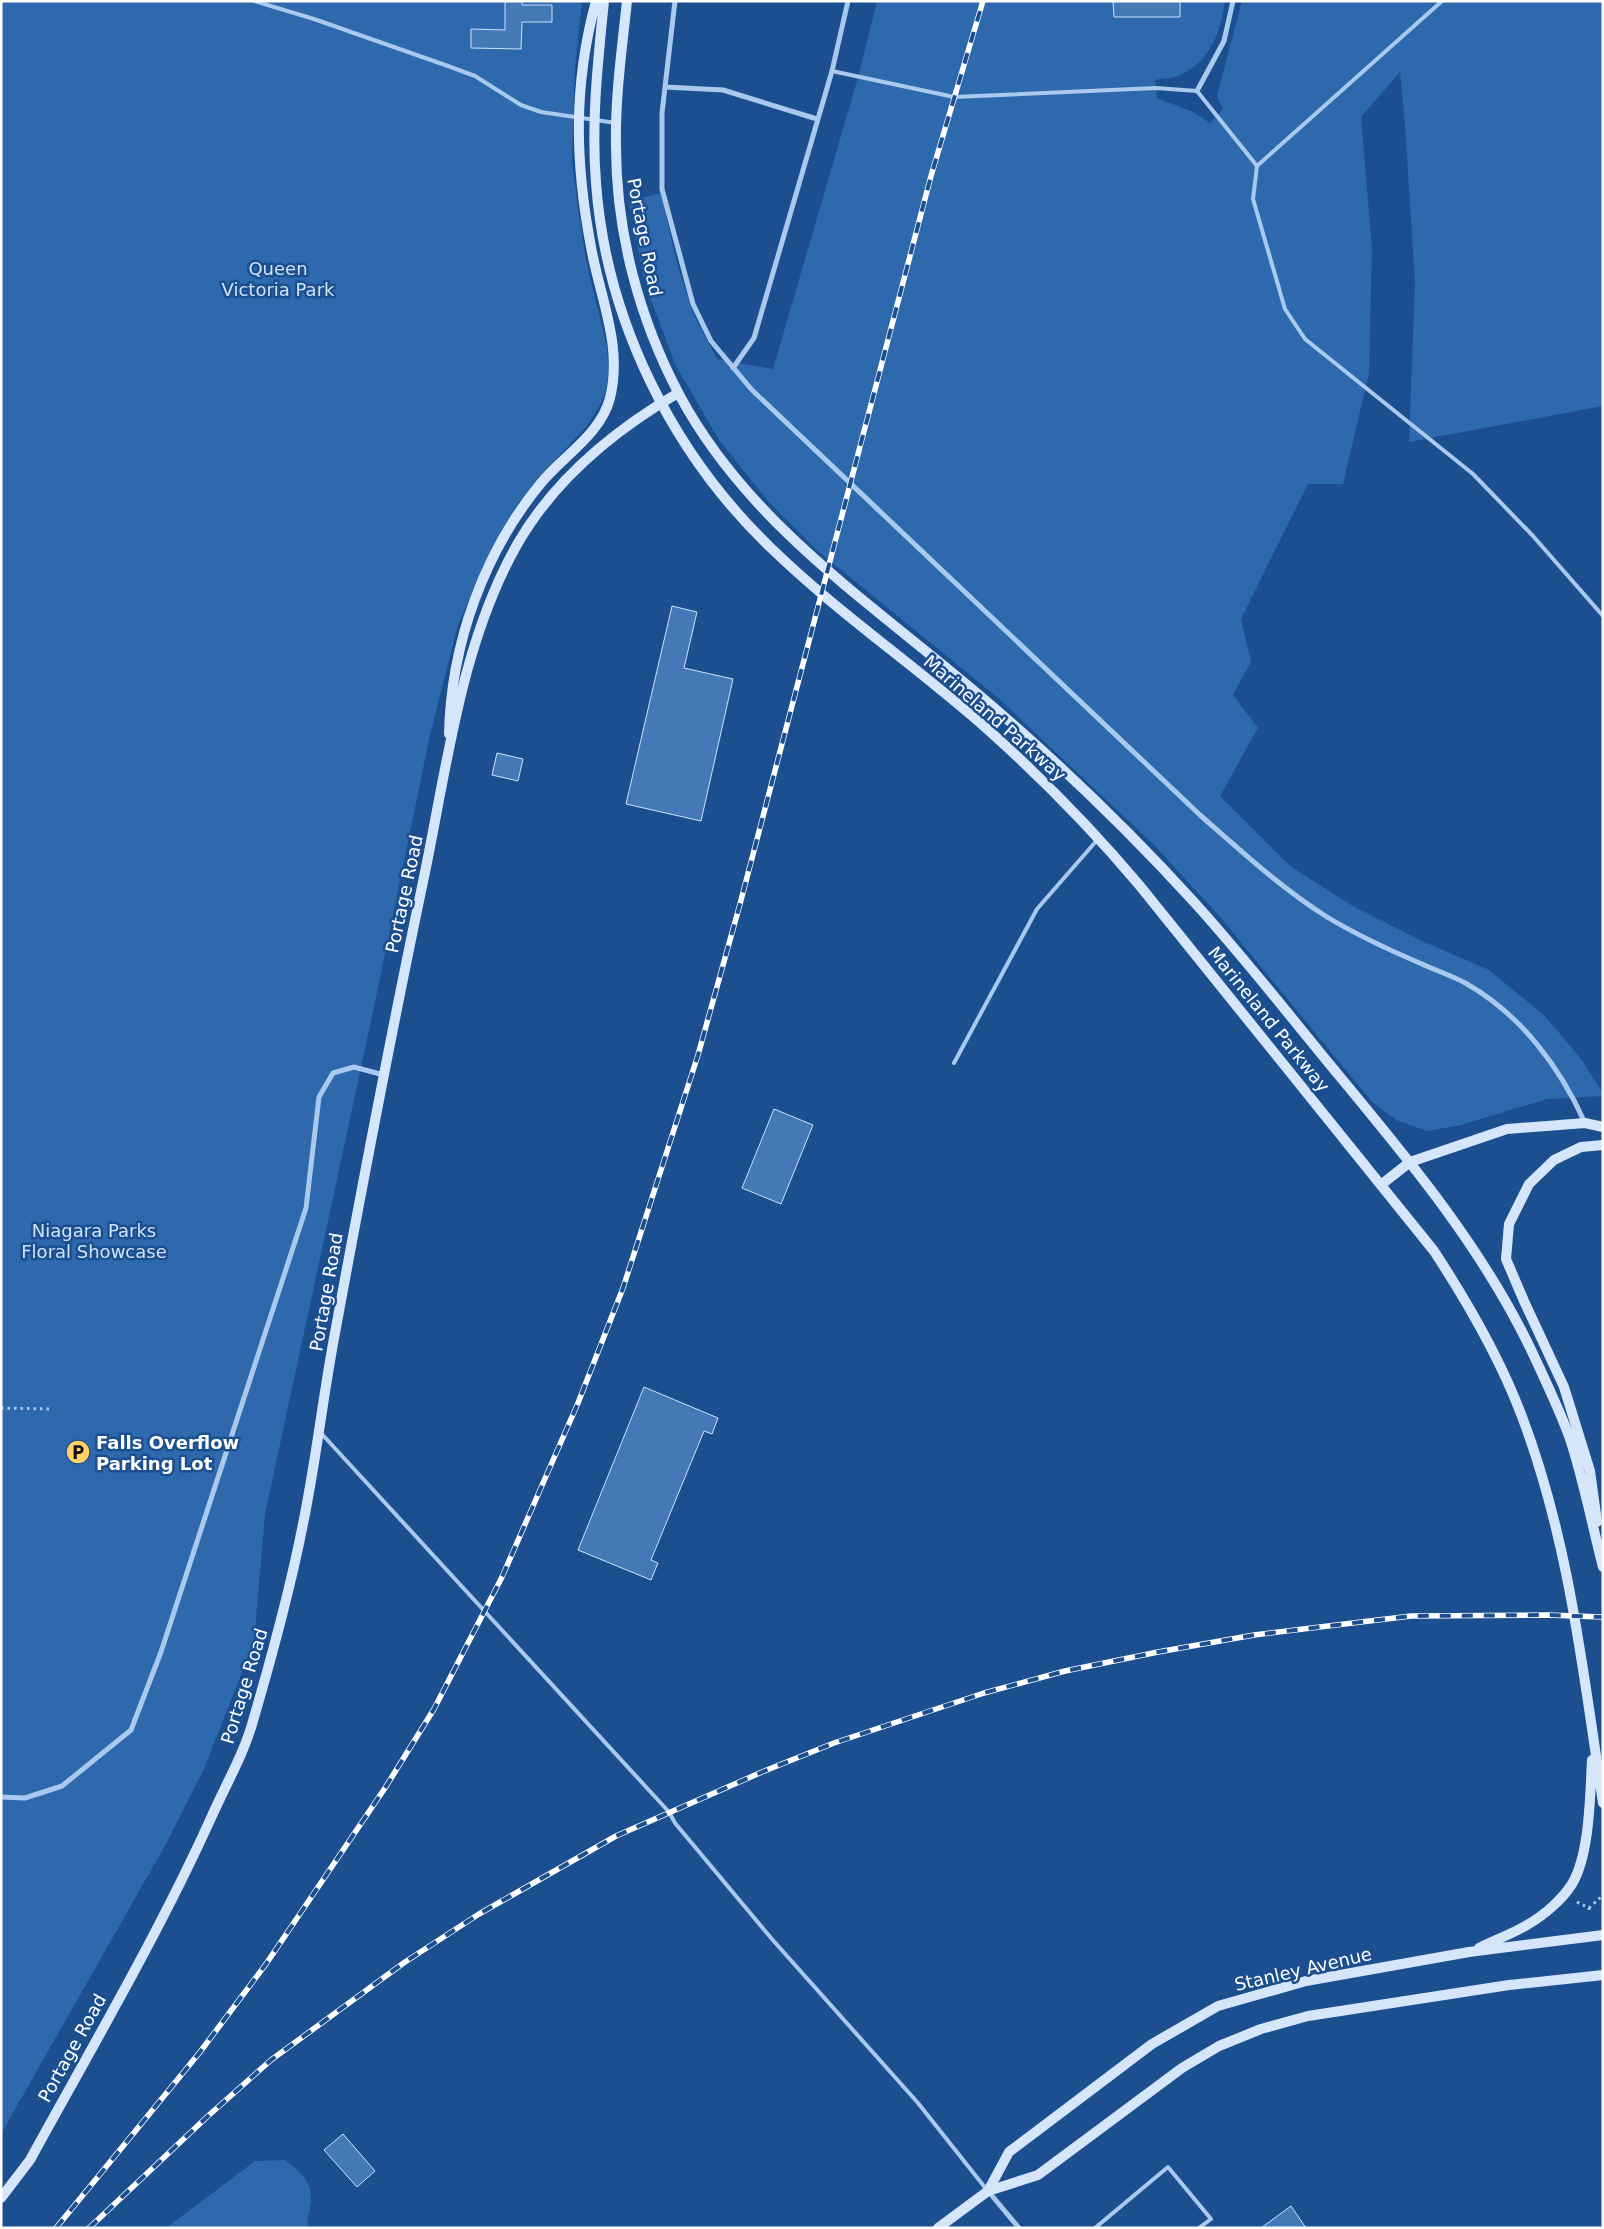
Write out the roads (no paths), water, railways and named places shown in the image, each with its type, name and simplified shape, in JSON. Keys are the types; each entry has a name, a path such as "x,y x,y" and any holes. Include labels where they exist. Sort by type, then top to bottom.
{"main road":[{"path":"448,762 452,686 463,637 486,572 518,514 555,467 604,415 612,388 615,350 587,225 579,158 581,66 596,1"},
{"path":"604,1 596,92 596,182 609,267 628,327 645,370 661,403"},
{"name":"Portage Road","path":"1,2198 30,2160 182,1881 251,1729 278,1633 303,1523 353,1236 384,1075 448,762 473,652 487,610 516,547 539,511 574,472 620,431 678,393 646,318 630,262 618,193 616,123 627,1"},
{"name":"Marineland Parkway","path":"678,393 703,435 722,461 741,485 780,527 828,571 1003,715 1092,798 1166,873 1252,970 1410,1162 1443,1205 1483,1263 1532,1352 1569,1437 1603,1566"},
{"name":"Marineland Parkway","path":"661,403 687,445 725,498 772,549 829,599 986,728 1059,796 1098,838 1150,898 1418,1228 1454,1282 1497,1358 1522,1415 1544,1484 1570,1588 1603,1803"},
{"path":"1382,1184 1410,1162 1506,1129 1585,1123 1603,1127"},
{"path":"1603,1145 1580,1147 1554,1160 1529,1184 1509,1224 1506,1259 1564,1387 1590,1471 1603,1566"},
{"path":"1469,1952 1528,1925 1554,1905 1572,1883 1582,1854 1588,1822 1593,1742"},
{"name":"Stanley Avenue","path":"988,2191 1009,2152 1152,2044 1218,2006 1306,1981 1469,1952 1603,1935"},
{"name":"Stanley Avenue","path":"938,2228 988,2191 1038,2175 1182,2068 1219,2046 1261,2028 1317,2015 1509,1985 1603,1975"}],"street":[{"path":"675,1 662,113 662,189 693,304 711,341 752,390 1200,815 1269,875 1302,900 1356,933 1465,983 1502,1008 1530,1036 1558,1073 1585,1123"},
{"path":"733,368 754,338 832,71 848,1"},
{"path":"1197,91 1224,41 1233,1"},
{"path":"665,87 723,90 817,119"},
{"path":"1,1796 26,1798 62,1786 131,1730 161,1652 306,1208 320,1097 333,1073 354,1067 384,1075"},
{"path":"988,2191 1019,2228"}],"lane":[{"path":"254,1 323,22 475,76 521,106 579,119 616,123"},
{"path":"1442,1 1257,166 1254,199 1285,310 1305,339 1473,474 1533,536 1603,616"},
{"path":"832,71 954,97 1156,88 1197,91 1257,166"},
{"path":"954,1063 1037,909 1098,838"},
{"path":"319,1430 669,1812 675,1823 771,1938 918,2103 988,2191"},
{"path":"1095,2228 1168,2167 1211,2219 1199,2228"}],"railway":[{"path":"56,2228 200,2052 266,1964 385,1788 434,1709 502,1577 578,1403 623,1288 698,1055 740,904 931,176 983,1"},
{"path":"89,2228 208,2116 271,2060 405,1962 479,1914 616,1836 762,1772 834,1743 984,1693 1065,1671 1158,1652 1254,1635 1411,1616 1547,1615 1603,1617"}],"place":[{"name":"Falls Overflow Parking Lot","path":"78,1452"}],"park label":[{"name":"Queen Victoria Park","path":"278,278"},
{"name":"Niagara Parks Floral Showcase","path":"94,1240"}]}
